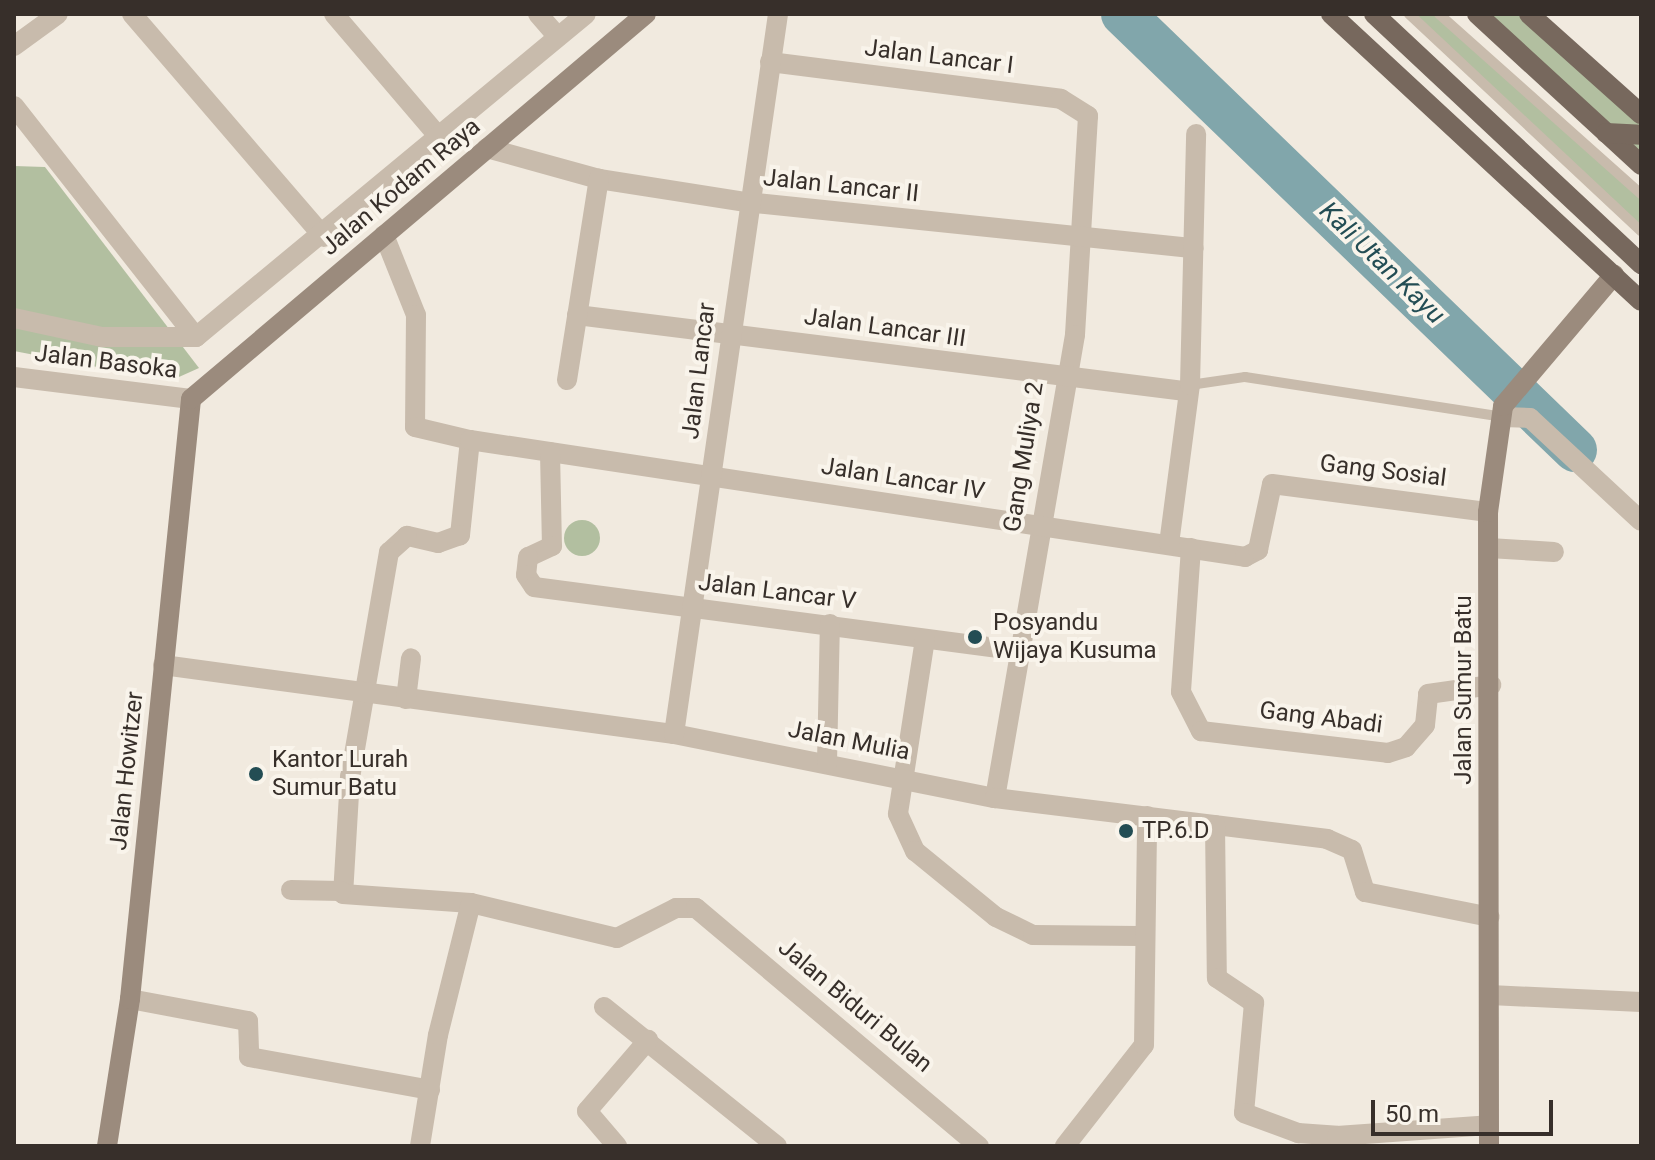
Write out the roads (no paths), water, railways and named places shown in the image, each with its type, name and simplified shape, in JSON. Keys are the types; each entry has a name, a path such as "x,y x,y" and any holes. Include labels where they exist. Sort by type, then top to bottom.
{"main road":[{"path":"1331,14 1641,301"},
{"path":"1374,14 1641,264"},
{"path":"1477,14 1641,165"},
{"path":"1529,14 1641,114"},
{"path":"1498,130 1510,182"},
{"path":"1606,133 1641,135"}],"street":[{"path":"14,46 58,14"},
{"path":"132,14 324,237"},
{"path":"334,14 440,138"},
{"path":"538,14 558,37"},
{"path":"14,318 102,337 196,337 324,237 586,14"},
{"name":"Jalan Kodam Raya","path":"191,399 646,14"},
{"name":"Jalan Lancar","path":"674,734 688,607 711,479 746,202 778,14"},
{"name":"Jalan Lancar I","path":"770,62 1061,99 1082,108 1090,124"},
{"path":"14,106 196,337"},
{"name":"Gang Muliya 2","path":"995,798 1086,238 1090,124"},
{"path":"1169,544 1188,388 1196,134"},
{"name":"Jalan Lancar II","path":"487,148 599,179 746,202 1194,248"},
{"path":"567,380 599,179"},
{"path":"341,891 364,692 395,541 407,536 438,543 460,535 470,440 417,430 416,315 384,235"},
{"path":"1614,275 1540,358 1503,410 1530,418 1641,521"},
{"name":"Jalan Lancar III","path":"577,315 731,332 1063,377 1188,388"},
{"name":"Jalan Basoka","path":"14,377 191,399"},
{"name":"Jalan Howitzer","path":"107,1146 130,999 191,399"},
{"name":"Jalan Sumur Batu","path":"1489,1136 1491,685 1488,512 1503,410"},
{"name":"Jalan Lancar IV","path":"470,440 711,479 1191,548 1257,553 1270,484"},
{"name":"Jalan Lancar V","path":"550,452 552,546 528,557 528,582 688,607 1020,651"},
{"name":"Gang Sosial","path":"1270,484 1488,512"},
{"name":"Gang Abadi","path":"1191,548 1181,692 1201,731 1388,753 1406,747 1425,725 1428,694 1491,685"},
{"path":"1489,548 1554,552"},
{"path":"827,763 830,624"},
{"path":"925,639 898,814 906,840 996,917 1033,935 1140,936"},
{"path":"406,699 411,658"},
{"name":"Jalan Mulia","path":"163,665 674,734 995,798 1340,843 1352,850 1365,892 1490,917"},
{"path":"1065,1146 1144,1045 1140,936 1147,816"},
{"path":"1215,825 1217,978 1254,1003 1244,1113 1298,1133 1331,1141 1489,1136"},
{"path":"291,890 341,891 471,903 420,1146"},
{"name":"Jalan Biduri Bulan","path":"471,903 617,938 676,908 696,908 979,1146"},
{"path":"1490,995 1641,1002"},
{"path":"130,999 248,1021 249,1057 430,1090"},
{"path":"604,1007 777,1146"},
{"path":"617,1146 587,1111 648,1040"}],"lane":[{"path":"1409,14 1641,231"},
{"path":"1439,14 1641,194"},
{"path":"1188,388 1245,377 1503,410"}],"waterway":[{"name":"Kali Utan Kayu","path":"1123,14 1575,450"}],"place":[{"name":"Posyandu Wijaya Kusuma","path":"975,637"},
{"name":"Kantor Lurah Sumur Batu","path":"256,774"},
{"name":"TP.6.D","path":"1126,831"}]}
